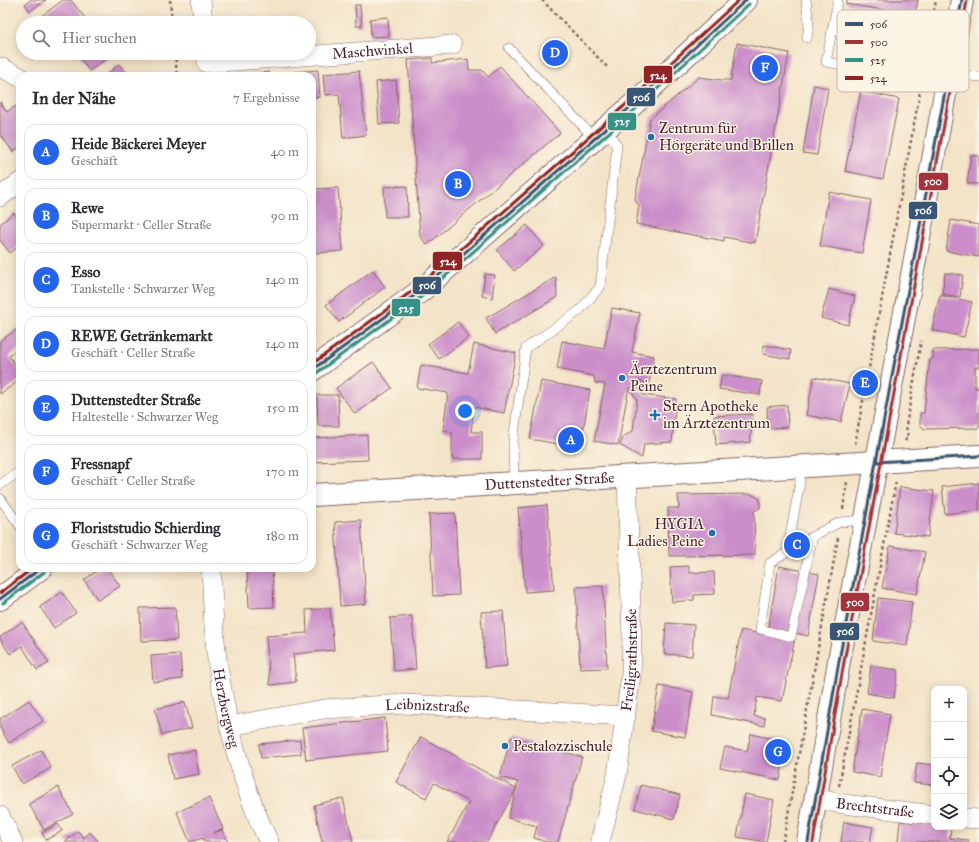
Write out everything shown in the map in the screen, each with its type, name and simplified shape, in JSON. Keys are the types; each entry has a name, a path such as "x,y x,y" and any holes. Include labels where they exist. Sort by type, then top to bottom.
{"street":[{"path":"201,0 202,16"},
{"path":"316,367 422,290 600,133 746,0"},
{"path":"960,10 962,0"},
{"name":"Maschwinkel","path":"316,56 452,45"},
{"name":"Maschwinkel","path":"206,60 206,64 258,60"},
{"path":"0,67 16,75"},
{"path":"808,842 826,800 865,520 944,92"},
{"path":"0,197 16,185"},
{"name":"Duttenstedter Straße","path":"316,495 979,456"},
{"name":"Freiligrathstraße","path":"600,842 617,775 631,675 632,637 627,476"},
{"path":"0,599 36,572"},
{"name":"Herzbergweg","path":"211,572 217,658 229,726 258,820 269,842"},
{"name":"Leibnizstraße","path":"229,726 324,709 405,704 626,716"},
{"name":"Brechtstraße","path":"826,800 931,815"},
{"path":"0,816 14,842"},
{"path":"967,818 979,818"}],"lane":[{"path":"806,0 809,25 807,38"},
{"path":"837,64 826,62 838,0"},
{"path":"833,29 837,30"},
{"path":"508,48 600,133 617,146 600,287 579,311 526,348 513,441 514,483"},
{"path":"969,76 979,77"},
{"path":"787,552 800,482 798,467"},
{"path":"0,485 16,474"},
{"path":"0,498 16,520"},
{"path":"813,536 791,637 760,629 770,563 813,536 840,522 865,520"}],"path":[{"path":"170,0 171,16"},
{"path":"542,0 608,68"},
{"path":"934,10 936,0"},
{"path":"176,60 177,72"},
{"path":"783,842 840,522 920,92"},
{"path":"826,800 901,447 908,437 906,426 922,340"}],"building":[{"path":"30,0 46,0 30,11 25,4"},
{"path":"63,0 71,0 83,16 41,16"},
{"path":"847,0 918,0 916,10 884,10 846,4"},
{"path":"355,5 360,5 362,26 356,26"},
{"path":"388,17 389,36 371,37 370,19"},
{"path":"737,43 789,53 755,243 724,237 724,241 636,224 639,206 635,199 650,119 699,77 731,80"},
{"path":"432,58 432,63 468,59 469,70 482,70 488,77 500,66 560,133 427,245 420,236 408,60"},
{"path":"82,60 105,60 89,71"},
{"path":"119,64 126,72 110,72"},
{"path":"318,70 320,97 316,98 316,72 295,72"},
{"path":"359,71 366,135 343,138 339,94 325,95 323,74"},
{"path":"396,80 399,123 379,124 376,82"},
{"path":"814,85 828,88 817,155 803,153"},
{"path":"861,92 899,99 883,179 845,171"},
{"path":"0,102 7,112 16,106 16,150 13,152 0,134"},
{"path":"971,155 979,156 979,184 967,183"},
{"path":"407,186 408,217 385,217 384,187"},
{"path":"338,188 343,251 316,253 316,189"},
{"path":"829,192 871,200 862,253 820,246"},
{"path":"14,213 16,216 16,248 10,253 0,240 0,224"},
{"path":"951,220 979,225 979,257 946,251"},
{"path":"527,225 544,246 514,271 497,250"},
{"path":"373,270 385,287 339,322 326,305"},
{"path":"945,273 963,275 960,297 942,294"},
{"path":"485,274 495,275 492,298 482,296"},
{"path":"556,277 557,297 495,334 486,318"},
{"path":"829,289 855,296 848,325 821,318"},
{"path":"940,295 972,302 964,337 932,330"},
{"name":"Ärztezentrum Peine","path":"612,308 640,313 632,352 654,356 649,383 636,381 643,395 676,399 672,442 644,444 642,458 620,445 623,437 633,431 637,400 629,387 618,445 594,441 605,384 595,383 594,376 557,369 562,341 604,349"},
{"path":"458,322 469,337 439,359 428,344"},
{"path":"16,330 16,351 9,356 16,366 16,383 0,394 0,341"},
{"path":"474,344 516,353 504,413 474,407 471,432 482,432 482,459 452,459 452,432 443,430 448,393 417,388 421,365 468,373"},
{"path":"764,345 791,350 790,359 763,354"},
{"path":"979,349 979,367 975,367 975,388 979,388 979,428 924,429 920,424 920,413 924,413 930,359 933,359 933,350"},
{"path":"373,362 392,388 355,414 336,388"},
{"path":"722,375 762,381 760,395 719,389"},
{"path":"814,377 850,384 841,422 806,415"},
{"path":"541,381 590,390 580,448 530,439"},
{"path":"317,395 338,395 339,426 318,426"},
{"path":"787,405 788,427 768,428 767,407"},
{"path":"753,414 750,442 716,445 714,416"},
{"path":"367,435 368,460 316,462 316,438"},
{"path":"979,483 979,510 945,514 942,487"},
{"path":"900,487 934,491 928,537 894,533"},
{"name":"HYGIA Ladies Peine","path":"751,494 760,499 760,508 754,511 755,555 669,556 668,508 679,508 678,495"},
{"path":"547,505 554,590 525,592 518,508"},
{"path":"455,513 459,595 433,596 429,514"},
{"path":"361,520 366,604 340,606 335,522"},
{"path":"890,546 925,552 917,594 882,588"},
{"path":"689,566 689,573 714,572 715,594 694,595 694,600 672,602 670,567"},
{"path":"779,566 819,574 808,636 796,633 782,701 757,697 754,716 765,718 764,726 712,715 714,696 728,698 741,630 767,635"},
{"path":"95,572 110,572 120,586 98,600 84,580"},
{"path":"247,572 272,572 274,607 249,608"},
{"path":"603,586 607,668 580,669 576,587"},
{"path":"62,592 76,613 54,628 40,607"},
{"path":"878,598 912,602 907,646 873,641"},
{"path":"175,607 177,640 141,641 140,608"},
{"path":"330,608 334,650 293,654 296,682 270,685 266,636 307,633 306,610"},
{"path":"503,611 507,666 485,668 481,612"},
{"path":"412,616 416,669 394,671 390,618"},
{"path":"22,622 49,663 37,670 22,646 10,654 0,639 0,637"},
{"path":"666,623 694,625 692,656 664,654"},
{"path":"180,654 182,679 153,682 151,656"},
{"path":"871,666 898,670 894,698 867,693"},
{"path":"659,686 693,692 685,737 651,731"},
{"path":"29,700 43,721 9,743 0,728 0,719"},
{"path":"185,702 192,728 162,735 155,709"},
{"path":"862,709 890,714 880,777 852,772"},
{"path":"385,718 388,751 306,760 302,728"},
{"path":"751,734 787,742 780,780 720,768 725,747 747,751"},
{"path":"421,737 516,789 487,842 447,842 469,802 434,783 426,798 396,782"},
{"path":"511,737 582,757 558,842 546,842 534,838 537,826 508,818 518,782 500,777"},
{"path":"300,740 301,754 261,758 259,744"},
{"path":"41,750 51,768 22,784 12,766"},
{"path":"195,750 199,774 173,779 168,755"},
{"path":"917,763 931,765 931,785 914,783"},
{"path":"641,785 680,795 674,819 635,809"},
{"path":"58,787 73,814 44,830 29,804"},
{"path":"745,794 774,800 766,842 737,837"},
{"path":"209,798 223,829 213,833 222,830 228,842 204,842 203,838 190,842 177,812"},
{"path":"343,798 353,842 322,842 314,805"},
{"path":"900,821 931,824 931,830 951,830 950,838 969,840 968,842 898,842"},
{"path":"844,822 873,827 870,842 841,842"},
{"path":"58,824 62,831 46,840 42,833"},
{"path":"78,831 84,838 90,832 99,842 65,842"}],"transit line":[{"name":"524","path":"316,361 419,286 623,107 739,0"},
{"name":"506","path":"316,367 422,290 626,111 746,0"},
{"name":"506","path":"960,10 962,0"},
{"name":"500","path":"965,10 967,1"},
{"name":"525","path":"316,373 425,294 629,115 749,4"},
{"name":"506","path":"808,842 839,661 945,92"},
{"name":"500","path":"813,842 844,662 950,92"},
{"name":"506","path":"876,462 979,456"},
{"name":"524","path":"0,593 28,572"},
{"name":"506","path":"0,599 36,572"},
{"name":"525","path":"3,603 44,572"}],"place":[{"name":"REWE Getränkemarkt","path":"555,53"},
{"name":"Fressnapf","path":"765,68"},
{"name":"Zentrum für Hörgeräte und Brillen","path":"651,137"},
{"name":"Rewe","path":"458,184"},
{"name":"Ärztezentrum Peine","path":"622,378"},
{"name":"Duttenstedter Straße","path":"865,383"},
{"name":"Stern Apotheke im Ärztezentrum","path":"655,415"},
{"name":"Heide Bäckerei Meyer","path":"571,440"},
{"name":"HYGIA Ladies Peine","path":"712,533"},
{"name":"Esso","path":"797,545"},
{"name":"Pestalozzischule","path":"505,746"},
{"name":"Floriststudio Schierding","path":"778,752"}]}
